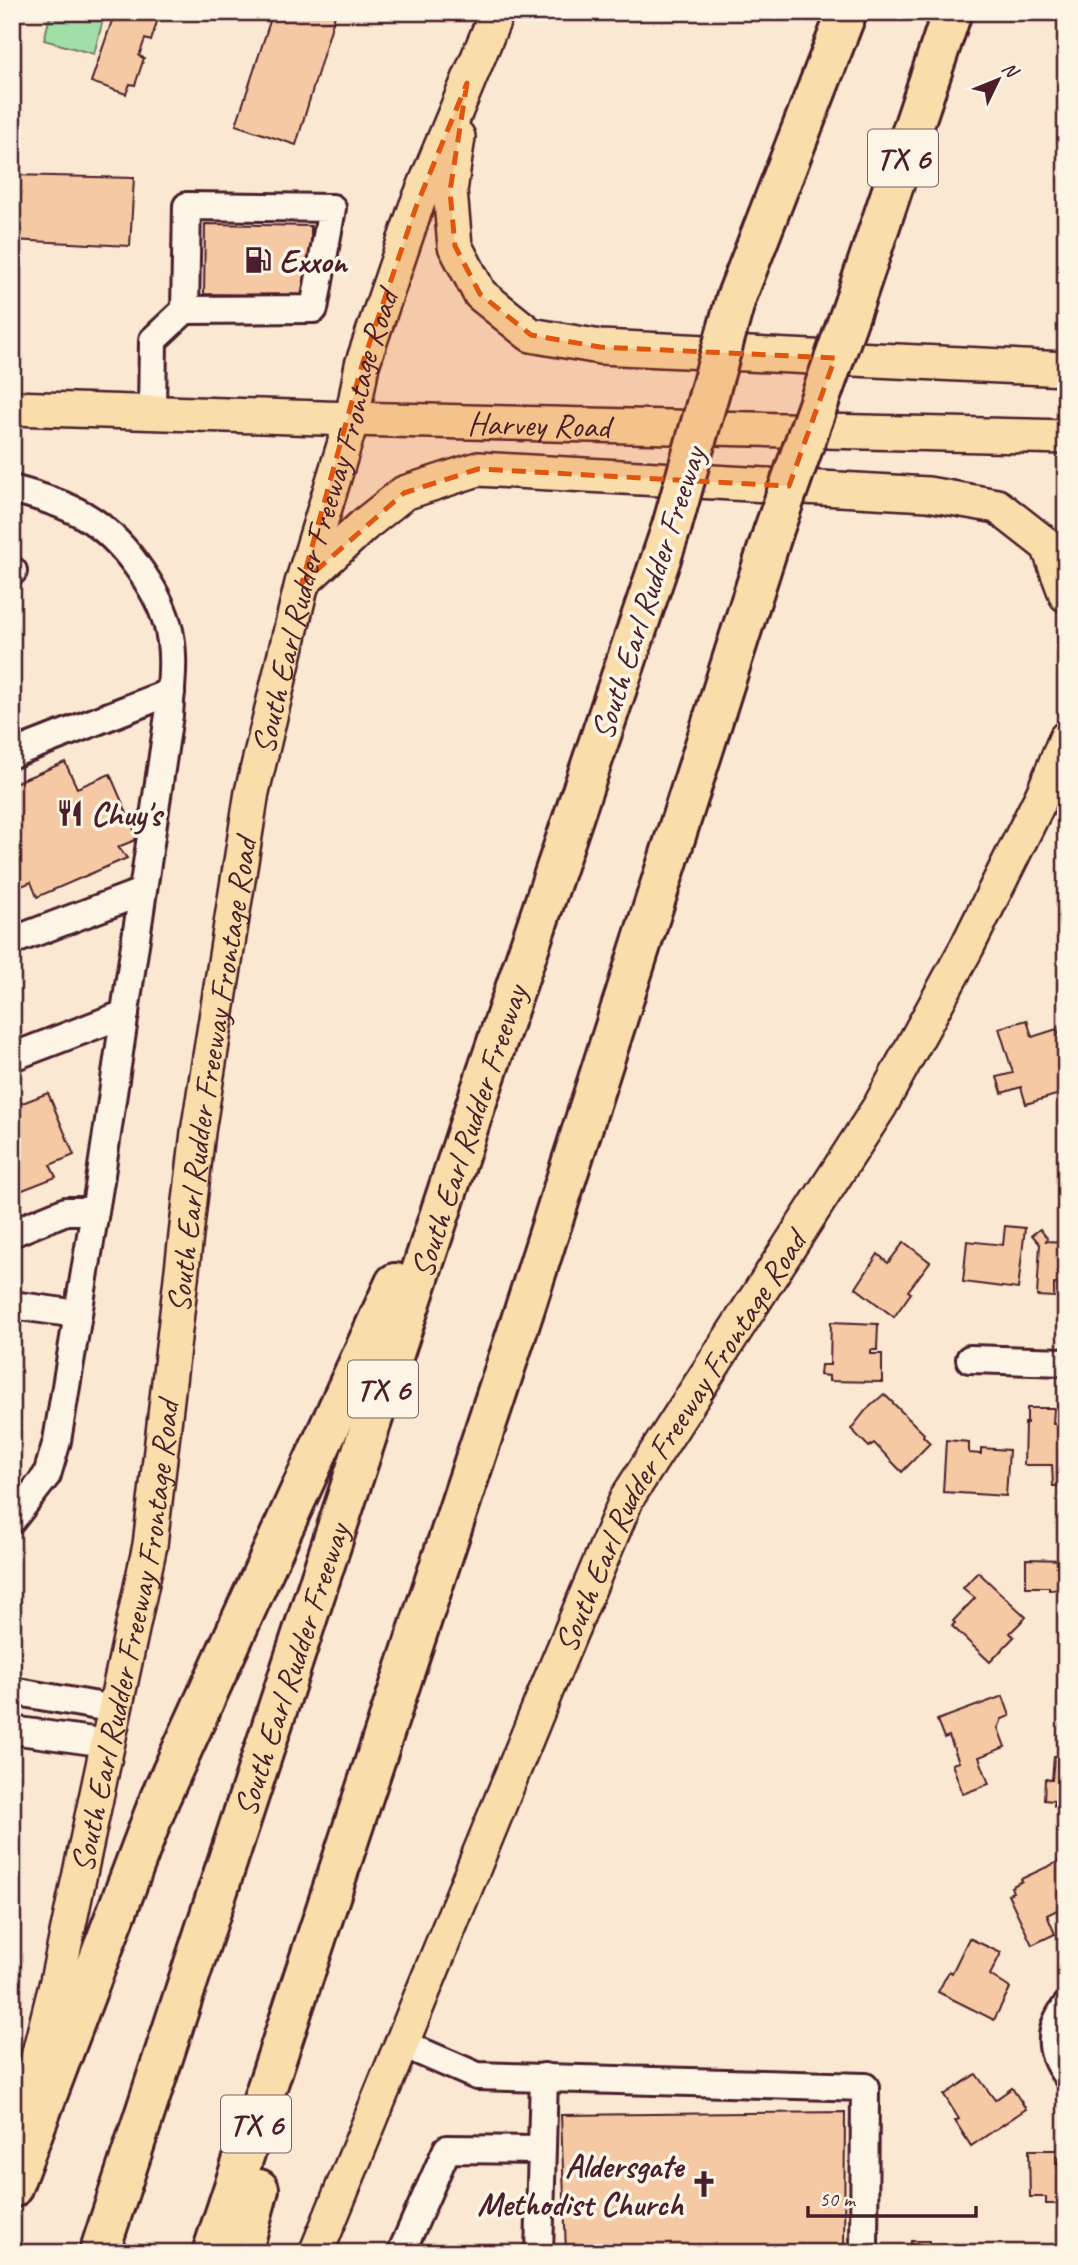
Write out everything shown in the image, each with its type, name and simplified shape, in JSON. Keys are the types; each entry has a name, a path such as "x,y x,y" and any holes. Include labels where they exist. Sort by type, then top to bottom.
{"highway":[{"name":"South Earl Rudder Freeway","path":"99,2253 472,1116 672,526 736,298 847,12"},
{"name":"TX 6","path":"212,2253 524,1311 773,532 952,12"},
{"path":"12,2188 160,1798 472,1116"},
{"path":"242,2253 277,2122 299,1996"}],"main road":[{"name":"South Earl Rudder Freeway Frontage Road","path":"12,2161 57,1981 150,1545 198,1132 252,792 302,583 352,419 362,365 411,220 497,12"},
{"path":"467,83 450,191 455,246 480,294 530,335 600,347 1066,369"},
{"name":"Harvey Road","path":"12,408 1066,436"},
{"path":"302,583 404,493 478,469 928,494 997,506 1048,547 1066,595"},
{"name":"South Earl Rudder Freeway Frontage Road","path":"316,2253 627,1498 880,1107 973,935 1043,794 1066,738"}],"street":[{"path":"152,412 153,340 185,310 314,309 332,208 187,206 185,310"},
{"path":"12,489 51,500 92,518 120,542 154,590 168,625 172,670 125,1014 57,1441 47,1475 12,1520"},
{"path":"12,754 171,692"},
{"path":"12,941 142,892"},
{"path":"12,1057 125,1014"},
{"path":"12,1233 66,1211 95,1211"},
{"path":"12,1304 78,1314"},
{"path":"970,1359 1066,1362"},
{"path":"12,1691 115,1709"},
{"path":"12,1730 107,1743"},
{"path":"1066,2006 1055,2021 1053,2043 1056,2059 1066,2075"},
{"path":"403,2044 477,2076 865,2087 864,2253"},
{"path":"539,2253 544,2077"},
{"path":"401,2253 447,2148 541,2150"}],"highlighted area":[{"path":"467,83 450,191 455,246 480,294 531,335 600,347 835,358 789,486 478,469 404,493 302,583 362,365 416,207"}],"green space":[{"path":"51,12 105,12 94,54 44,40"}],"building":[{"path":"115,12 160,12 151,41 145,39 139,56 144,58 135,85 130,84 126,94 91,82"},
{"path":"273,12 336,12 296,145 236,125"},
{"path":"12,175 134,178 130,246 12,240"},
{"name":"Exxon","path":"205,224 311,226 311,296 204,294"},
{"name":"Chuy's","path":"65,762 77,788 110,774 138,839 118,847 127,858 37,897 31,882 17,888 12,878 12,784"},
{"path":"1027,1020 1032,1037 1057,1029 1066,1052 1066,1092 1026,1104 1021,1087 1002,1093 997,1077 1013,1073 999,1028"},
{"path":"48,1093 74,1155 50,1165 56,1177 20,1191 12,1175 12,1107"},
{"path":"1005,1226 1025,1228 1018,1289 963,1282 967,1241 1003,1245"},
{"path":"1040,1229 1047,1238 1046,1241 1066,1242 1066,1309 1065,1285 1054,1284 1054,1297 1037,1296 1040,1244 1032,1235"},
{"path":"904,1242 930,1262 908,1291 911,1293 894,1317 856,1288 878,1254 888,1263"},
{"path":"831,1322 878,1324 877,1350 871,1350 871,1354 882,1354 882,1382 829,1381 829,1376 820,1375 821,1365 830,1365"},
{"path":"884,1394 930,1443 902,1472 874,1443 869,1447 851,1429 866,1410"},
{"path":"1027,1408 1054,1408 1053,1423 1058,1423 1058,1427 1064,1427 1066,1413 1066,1486 1053,1486 1052,1465 1024,1465"},
{"path":"946,1440 969,1442 969,1453 981,1454 981,1448 1009,1450 1006,1496 943,1492"},
{"path":"1026,1559 1066,1560 1066,1592 1064,1589 1049,1590 1049,1587 1026,1587"},
{"path":"978,1572 1026,1617 1010,1633 1014,1637 990,1662 952,1626 955,1623 953,1621 975,1598 963,1588"},
{"path":"1003,1696 1010,1716 1002,1719 998,1728 1005,1747 979,1757 989,1784 963,1794 952,1764 959,1762 949,1736 944,1738 937,1720"},
{"path":"1054,1756 1066,1757 1066,1807 1054,1806 1054,1801 1044,1800 1045,1779 1052,1780"},
{"path":"1066,1858 1066,1913 1060,1916 1057,1910 1047,1915 1055,1934 1032,1945 1008,1894 1013,1892 1011,1887 1022,1881 1021,1879"},
{"path":"969,1938 1001,1953 990,1975 1010,1988 994,2020 938,1992 949,1971 952,1973"},
{"path":"976,2074 995,2100 1012,2088 1026,2109 971,2146 955,2121 959,2119 944,2095"},
{"name":"Aldersgate Methodist Church","path":"845,2112 844,2253 566,2253 561,2115"},
{"path":"1029,2150 1056,2150 1056,2164 1060,2164 1059,2159 1066,2157 1066,2200 1063,2200 1062,2204 1046,2204 1046,2197 1030,2197"},
{"path":"911,2241 929,2241 929,2253 911,2253"}],"place":[{"name":"Exxon","path":"258,260"},
{"name":"Chuy's","path":"70,813"},
{"name":"Aldersgate Methodist Church","path":"704,2184"}]}
